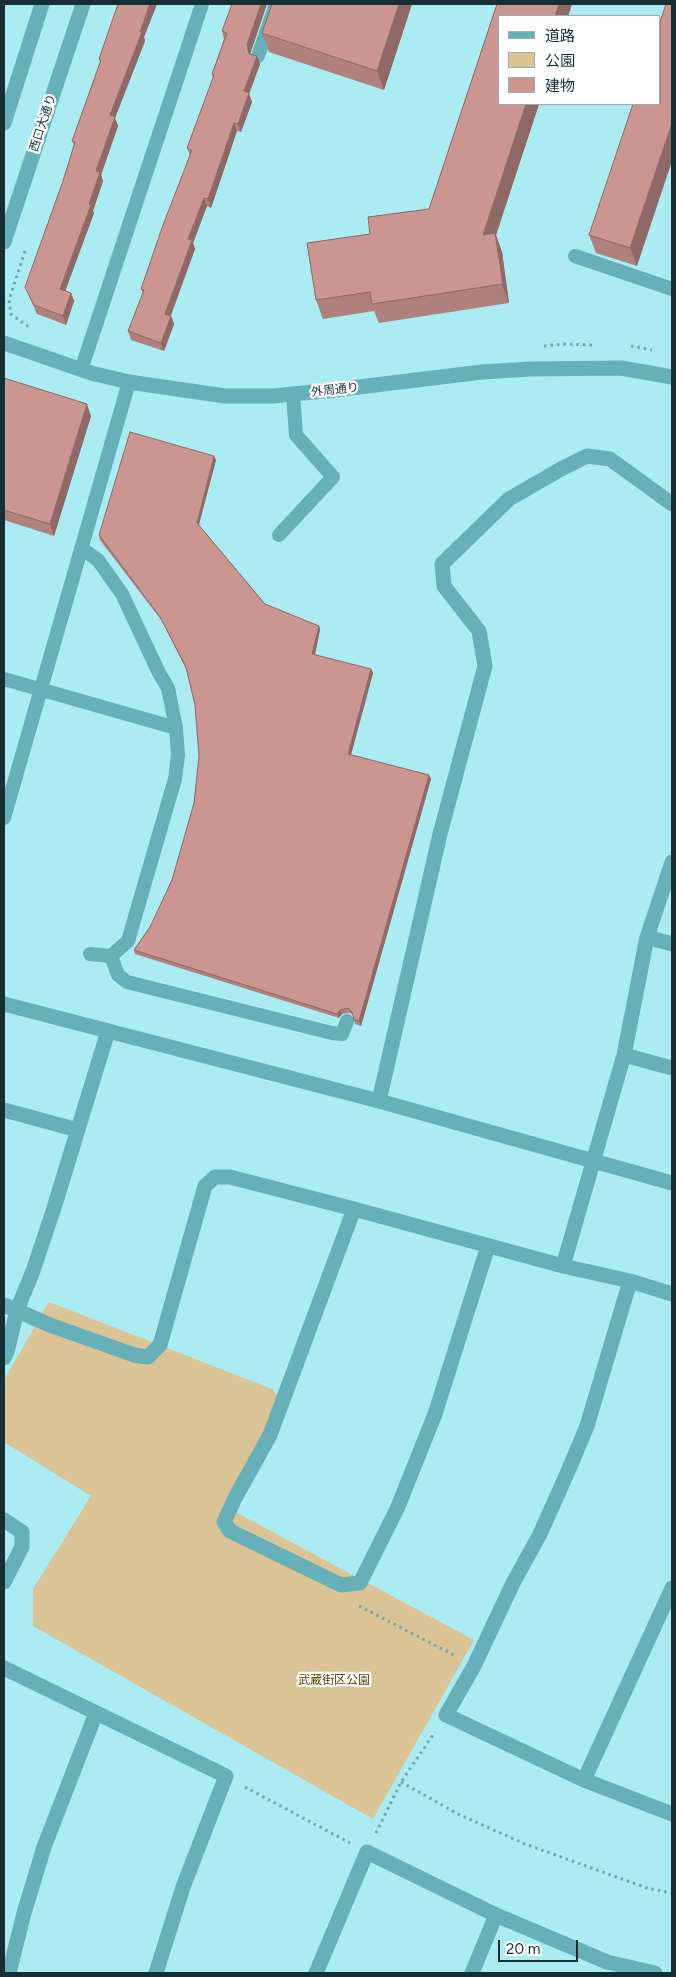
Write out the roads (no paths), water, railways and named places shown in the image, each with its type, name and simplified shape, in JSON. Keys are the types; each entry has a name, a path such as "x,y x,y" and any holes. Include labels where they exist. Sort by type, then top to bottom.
{"street":[{"path":"4,123 42,4"},
{"name":"西口大通り","path":"4,242 83,4"},
{"name":"外周通り","path":"4,342 81,370 129,382 225,396 293,394 482,372 530,369 621,368 672,377"},
{"path":"379,1101 440,834 485,666 480,631 444,586 442,564 509,499 561,468 587,456 610,459 672,504"},
{"path":"563,1266 624,1055 647,937 672,862"},
{"path":"647,937 672,944"},
{"path":"4,1004 379,1101 672,1183"},
{"path":"4,1358 7,1352 10,1308 36,1262 108,1031"},
{"path":"624,1055 672,1068"},
{"path":"4,1110 78,1130"},
{"path":"10,1308 50,1325 134,1355 148,1357 160,1345 205,1186 215,1178 230,1177 563,1266 630,1281 672,1294"},
{"path":"354,1209 270,1435 224,1522 230,1531 341,1585 360,1583 397,1509 435,1414 488,1246"},
{"path":"630,1281 586,1426 540,1534 513,1583 474,1666 446,1715 584,1780 672,1814"},
{"path":"4,1520 22,1532 22,1547 4,1582"},
{"path":"584,1780 672,1588"},
{"path":"4,1668 226,1776 183,1887 156,1973"},
{"path":"9,1973 24,1913 44,1847 96,1713"},
{"path":"316,1973 367,1852 605,1968 655,1973"},
{"path":"472,1973 496,1915"}],"lane":[{"path":"81,370 202,4"},
{"path":"258,56 276,4"},
{"path":"575,256 672,288"},
{"path":"4,818 129,382"},
{"path":"279,535 333,477 296,436 293,394"},
{"path":"81,548 98,560 122,594 168,688 176,728 178,755 175,779 158,843 128,941 111,956 90,954"},
{"path":"4,679 176,728"},
{"path":"111,956 118,975 127,982 332,1033 342,1034 347,1021"}],"park label":[{"name":"武蔵街区公園","path":"334,1680"}]}
